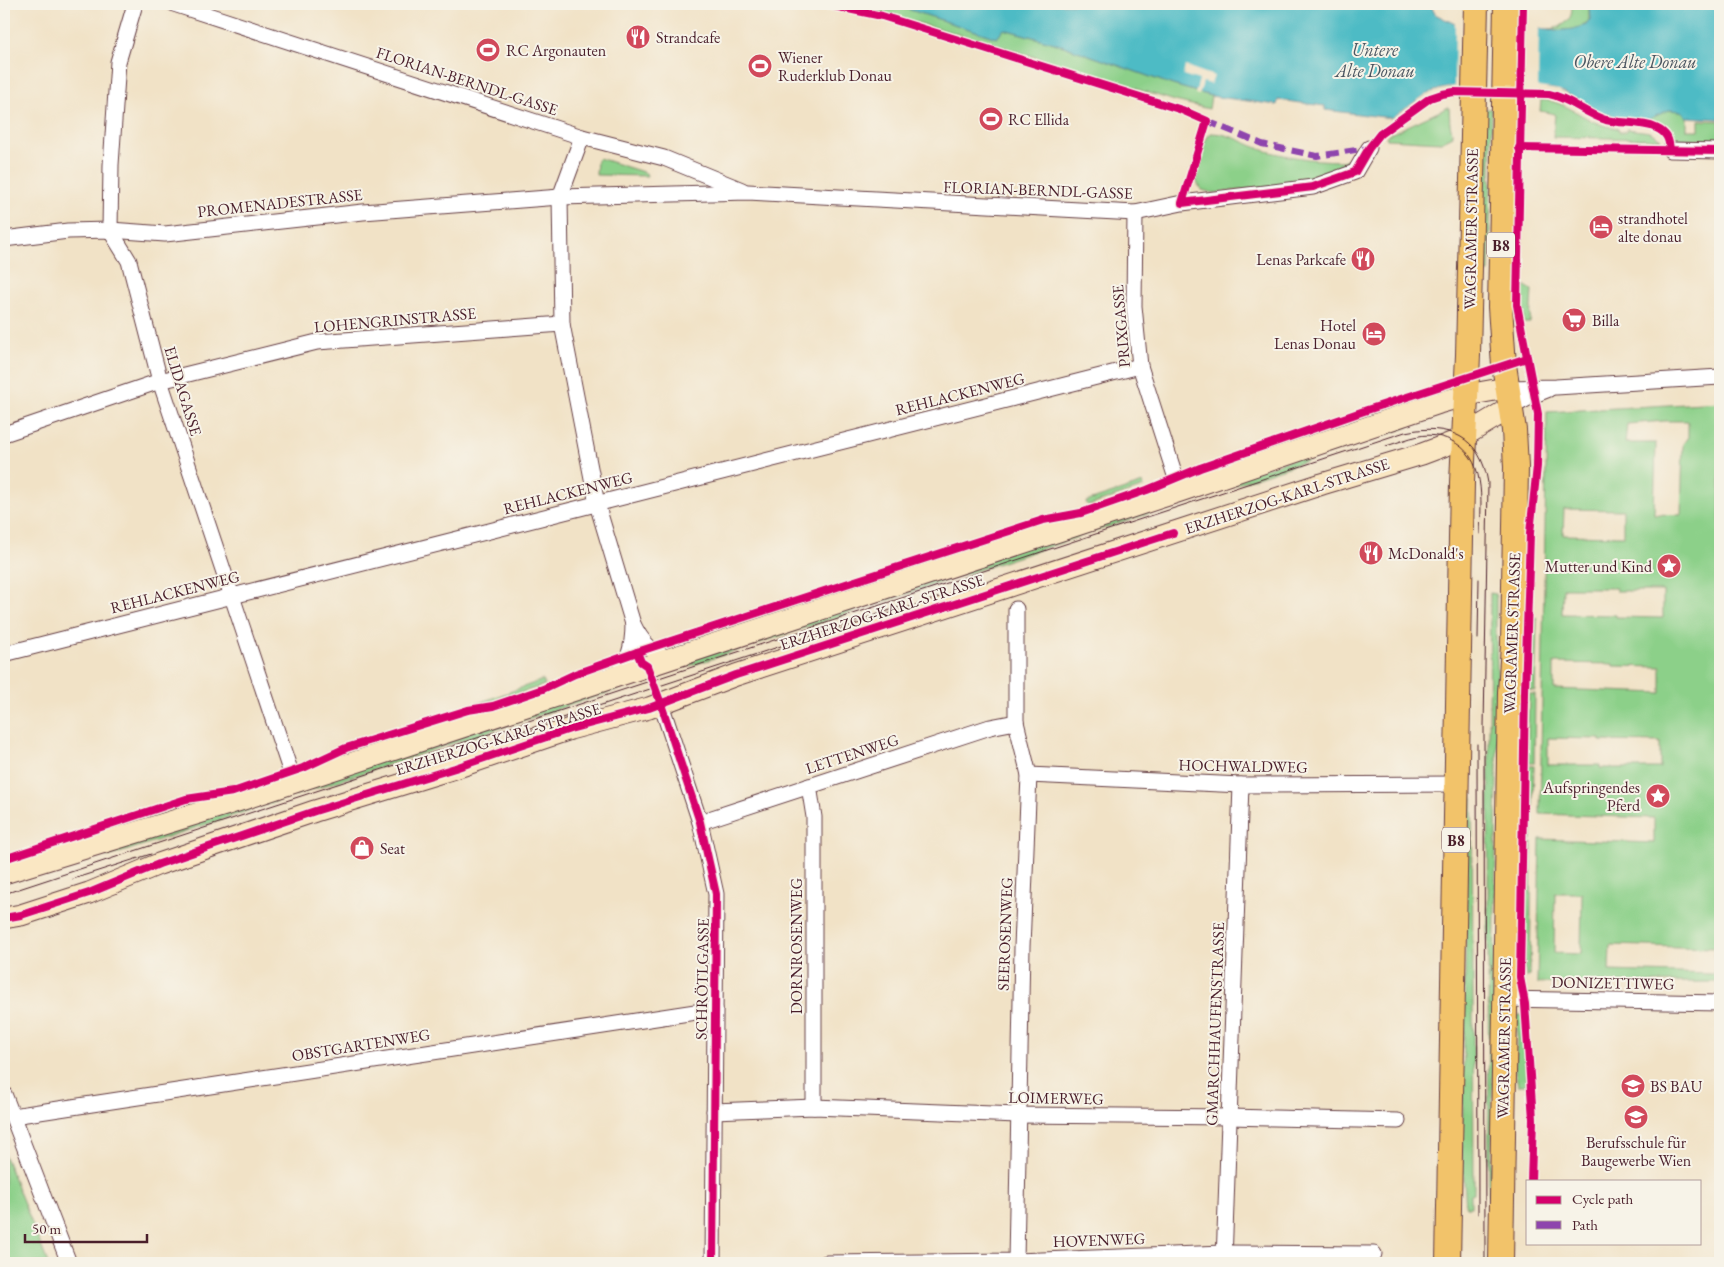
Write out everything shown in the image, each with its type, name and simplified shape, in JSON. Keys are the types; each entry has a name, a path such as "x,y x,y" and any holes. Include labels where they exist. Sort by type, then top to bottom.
{"main road":[{"name":"WAGRAMER STRASSE","path":"1448,1263 1457,784 1476,13"},
{"name":"WAGRAMER STRASSE","path":"1501,1263 1510,702 1513,645 1516,467 1514,430 1500,306 1505,13"},
{"name":"ERZHERZOG-KARL-STRASSE","path":"4,873 225,805 1439,403 1467,395 1509,398"},
{"name":"ERZHERZOG-KARL-STRASSE","path":"4,918 21,915 89,893 159,864 315,811 455,768 570,728 661,704 755,668 1322,484 1422,454 1465,437 1509,398"}],"street":[{"path":"110,230 111,164 118,62 135,4"},
{"name":"FLORIAN-BERNDL-GASSE","path":"174,4 582,137 664,158 748,192"},
{"path":"582,137 560,197 562,324 597,504 632,624 642,640 656,652 670,658 676,657"},
{"name":"FLORIAN-BERNDL-GASSE","path":"560,197 748,192 1135,213 1182,203 1313,187 1355,172 1369,148"},
{"path":"1670,150 1720,151"},
{"name":"PROMENADESTRASSE","path":"4,239 68,231 110,230 165,234 363,212 560,197"},
{"name":"PRIXGASSE","path":"1135,213 1134,306 1140,366 1180,490"},
{"name":"ELIDAGASSE","path":"110,230 128,261 160,382 294,782"},
{"name":"LOHENGRINSTRASSE","path":"4,434 160,382 317,342 562,324"},
{"name":"REHLACKENWEG","path":"4,654 1140,366"},
{"path":"1509,398 1556,387 1720,376"},
{"path":"1509,398 1556,387"},
{"name":"SEEROSENWEG","path":"1016,609 1016,722 1029,775 1022,947 1016,1261"},
{"path":"614,677 622,669 628,656 632,624"},
{"name":"SCHRÖTLGASSE","path":"661,704 700,822 716,894 713,1263"},
{"name":"LETTENWEG","path":"700,822 990,728 1016,722"},
{"name":"HOCHWALDWEG","path":"1029,775 1241,785 1457,784"},
{"name":"GMARCHHAUFENSTRASSE","path":"1224,1258 1241,785"},
{"name":"DORNROSENWEG","path":"809,786 814,817 814,1107"},
{"name":"DONIZETTIWEG","path":"1505,999 1720,1003"},
{"name":"OBSTGARTENWEG","path":"13,1116 715,1009"},
{"path":"4,1094 69,1263"},
{"name":"LOIMERWEG","path":"714,1111 814,1107 1018,1115 1398,1121"},
{"name":"HOVENWEG","path":"826,1263 1224,1258 1374,1254"}],"green space":[{"path":"849,4 892,4 997,38 1004,29 1058,44 1173,85 1211,96 1209,109 1175,101 990,43"},
{"path":"1571,4 1589,4 1589,22 1581,27 1570,30 1549,29 1559,27 1567,22 1571,14"},
{"path":"1541,100 1561,104 1596,122 1617,128 1620,132 1625,132 1627,129 1650,132 1661,139 1553,137 1555,114 1540,111"},
{"path":"1449,107 1453,136 1441,142 1387,139 1386,136"},
{"path":"1630,107 1681,111 1687,117 1687,130 1699,130 1699,120 1720,121 1720,140 1676,139 1659,124 1638,119"},
{"path":"1485,109 1492,109 1491,176 1489,176 1491,179 1489,272 1485,272 1483,245"},
{"path":"1211,133 1225,135 1263,150 1286,156 1318,160 1353,161 1352,167 1316,182 1213,193 1202,190 1194,174 1199,155"},
{"path":"599,158 646,173 647,176 596,175 597,160"},
{"path":"1521,287 1527,287 1532,290 1530,323 1524,323"},
{"path":"1720,402 1720,982 1537,983 1540,839 1654,843 1654,818 1540,814 1547,412","holes":["1688,421 1688,437 1683,444 1681,515 1654,514 1656,443 1625,443 1627,424","1564,509 1623,510 1623,536 1563,535","1563,588 1616,588 1616,591 1663,591 1663,618 1616,617 1616,615 1562,614","1554,663 1661,667 1661,693 1554,689","1548,738 1660,742 1660,768 1600,768 1600,765 1548,765","1555,893 1582,893 1581,954 1554,953","1610,945 1715,948 1714,974 1609,971"]},
{"path":"1407,422 1408,427 699,663 655,676 652,668"},
{"path":"1143,483 1144,487 1088,506 1086,502"},
{"path":"1490,593 1496,594 1498,695 1491,1205 1489,1205 1488,903"},
{"path":"1532,618 1537,618 1535,691 1529,690"},
{"path":"631,676 634,684 107,857 105,848"},
{"path":"543,680 545,685 484,704 473,705"},
{"path":"1529,694 1535,694 1534,763 1527,763"},
{"path":"1527,766 1534,766 1532,840 1526,840"},
{"path":"1472,793 1474,1193 1471,1194 1471,1207 1466,1207 1462,1156 1468,794"},
{"path":"1526,843 1532,843 1530,974 1526,977 1524,959"},
{"path":"1518,1015 1522,1015 1527,1042 1527,1085 1518,1085 1515,1070"},
{"path":"4,1154 48,1263 4,1263"}],"water":[{"name":"Untere Alte Donau","path":"892,4 1430,4 1435,14 1455,24 1549,29 1555,31 1586,25 1590,20 1589,4 1720,4 1720,119 1687,117 1681,111 1669,110 1647,120 1616,117 1597,111 1564,92 1553,89 1459,86 1441,89 1427,94 1392,118 1325,110 1325,106 1278,100 1277,105 1211,96 1173,85 1058,44 1004,29 997,38"}],"pier":[{"path":"1455,21 1539,26 1538,87 1559,90 1606,115 1652,121 1605,117 1590,111 1563,94 1553,91 1459,88 1441,91 1428,96 1393,120 1389,120 1427,94 1454,86"},
{"path":"1185,66 1214,76 1211,84 1203,82 1199,95 1195,94 1199,80 1183,75"}],"tram line":[{"path":"4,894 1405,432 1421,430 1448,432 1460,436 1478,454 1488,483 1484,728 1485,1263"},
{"path":"1386,446 1427,435 1450,440 1462,448 1476,468 1479,481 1481,494 1480,534"},
{"path":"1478,639 1479,579"},
{"path":"510,735 906,605"},
{"path":"1477,744 1478,1214"},
{"path":"73,879 151,854"}],"marked path":[{"path":"1207,121 1262,144 1317,156 1369,148"}],"cycle path":[{"path":"824,4 882,16 1182,110 1207,121 1182,203 1313,187 1355,172 1380,134 1430,98 1454,92 1549,94 1557,96 1606,120 1644,124 1656,128 1667,137 1670,150"},
{"path":"1523,4 1517,305 1538,414 1537,466 1530,533 1520,977 1525,1004 1533,1119 1531,1180"},
{"path":"1519,148 1720,151"},
{"path":"4,859 186,799 233,792 303,768 346,748 468,710 493,706 543,689 575,674 637,652 1043,520 1081,513 1147,490 1200,468 1367,410 1527,358"},
{"path":"4,918 21,915 89,893 159,864 315,811 455,768 570,729 649,708 736,675 1173,533"},
{"path":"637,652 641,662 647,666 700,822 716,894 713,1263"}],"place":[{"name":"Strandcafe","path":"638,37"},
{"name":"RC Argonauten","path":"488,50"},
{"name":"Wiener Ruderklub Donau","path":"760,66"},
{"name":"RC Ellida","path":"991,119"},
{"name":"strandhotel alte donau","path":"1601,227"},
{"name":"Lenas Parkcafe","path":"1363,259"},
{"name":"Billa","path":"1574,320"},
{"name":"Hotel Lenas Donau","path":"1374,334"},
{"name":"McDonald's","path":"1371,553"},
{"name":"Mutter und Kind","path":"1669,566"},
{"name":"Aufspringendes Pferd","path":"1658,796"},
{"name":"Seat","path":"362,848"},
{"name":"BS BAU","path":"1633,1086"},
{"name":"Berufsschule für Baugewerbe Wien","path":"1636,1117"}],"water label":[{"name":"Obere Alte Donau","path":"1635,61"}]}
